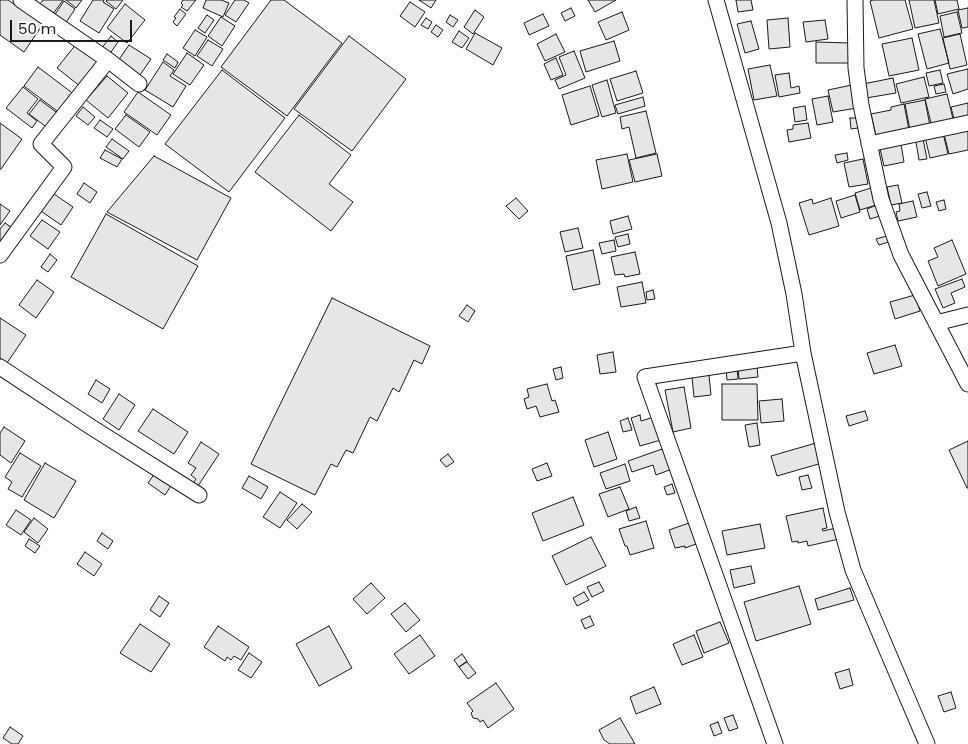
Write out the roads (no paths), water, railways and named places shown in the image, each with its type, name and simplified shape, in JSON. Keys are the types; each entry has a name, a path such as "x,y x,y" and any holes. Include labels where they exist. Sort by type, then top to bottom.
{"street":[{"path":"21,0 108,60 139,84"},
{"path":"716,0 780,223 803,353 837,512 854,570 888,655 927,744"},
{"path":"855,0 856,68 861,104 881,199 901,255 968,384"},
{"path":"0,255 64,167 41,144 108,60"},
{"path":"869,144 968,123"},
{"path":"936,323 968,315"},
{"path":"774,744 645,377 803,353"},
{"path":"0,367 199,495"}]}
